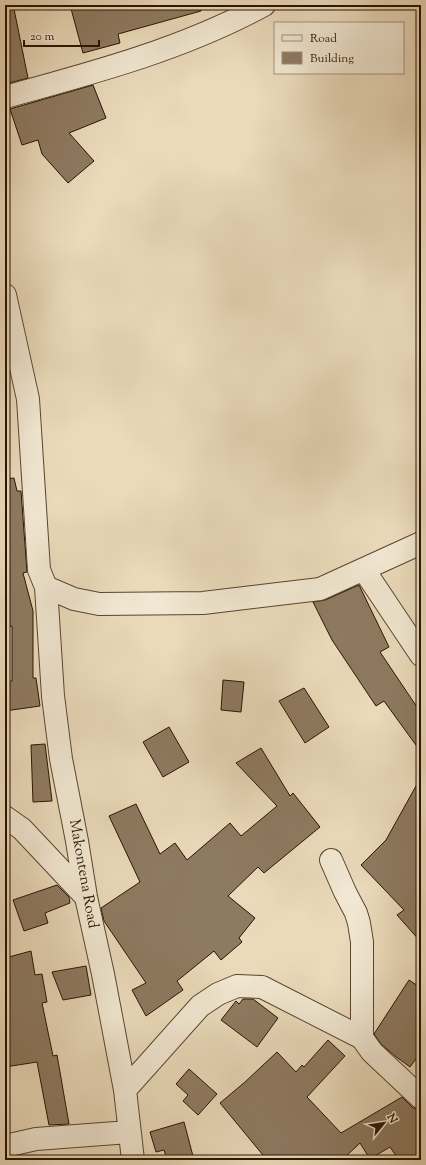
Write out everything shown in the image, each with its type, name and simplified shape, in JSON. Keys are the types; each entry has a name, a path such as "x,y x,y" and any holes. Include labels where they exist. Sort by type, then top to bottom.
{"street":[{"path":"5,97 100,71 187,41 264,5"},
{"name":"Makontena Road","path":"5,295 28,399 39,570 46,587 53,696 61,759 86,897 104,974 125,1090 133,1160"},
{"path":"46,587 74,599 99,604 203,602 320,589 421,543"},
{"path":"364,570 421,655"},
{"path":"5,817 22,830 86,897"},
{"path":"331,860 356,913 359,923 362,942 362,1038"},
{"path":"125,1090 200,1006 218,994 238,986 262,987 362,1038 372,1052 421,1098"},
{"path":"5,1146 36,1139 129,1132"}],"building":[{"path":"70,5 200,5 201,11 118,34 120,43 83,53"},
{"path":"14,9 28,78 5,84 5,10"},
{"path":"93,85 106,118 69,133 94,161 68,183 42,154 38,140 22,145 10,109"},
{"path":"14,478 17,491 21,491 27,572 23,573 33,611 33,678 36,678 40,706 5,711 5,682 12,681 12,626 5,627 5,479"},
{"path":"359,585 389,647 380,652 421,713 421,752 384,701 376,706 332,640 313,602 325,600"},
{"path":"223,680 244,682 241,712 221,710"},
{"path":"304,688 329,727 305,743 279,701"},
{"path":"169,727 189,762 163,777 143,742"},
{"path":"45,744 52,801 33,802 31,745"},
{"path":"261,748 290,796 293,793 320,827 264,873 258,867 228,896 255,918 239,938 242,942 221,960 214,951 177,981 183,990 146,1016 132,990 146,983 104,921 101,908 140,882 109,816 136,804 160,854 175,843 187,860 230,823 241,836 277,806 236,763"},
{"path":"421,777 421,942 397,915 404,910 361,865 386,840"},
{"path":"57,885 69,897 70,903 45,913 48,923 24,931 13,900"},
{"path":"31,951 35,975 42,974 47,1002 42,1003 53,1056 57,1055 69,1124 49,1125 37,1062 5,1067 5,958"},
{"path":"86,966 91,995 63,1000 52,972"},
{"path":"409,980 421,988 421,1052 410,1067 381,1044 374,1034"},
{"path":"243,999 253,999 278,1018 257,1047 221,1020 236,1001 239,1004"},
{"path":"328,1040 345,1056 307,1097 341,1133 402,1097 417,1110 421,1116 421,1160 399,1160 390,1147 370,1159 360,1143 342,1160 267,1160 220,1103 277,1052 296,1072 302,1065 304,1067"},
{"path":"189,1069 217,1094 198,1115 183,1101 188,1095 176,1084"},
{"path":"184,1122 194,1160 167,1160 164,1150 156,1152 150,1132"}]}
